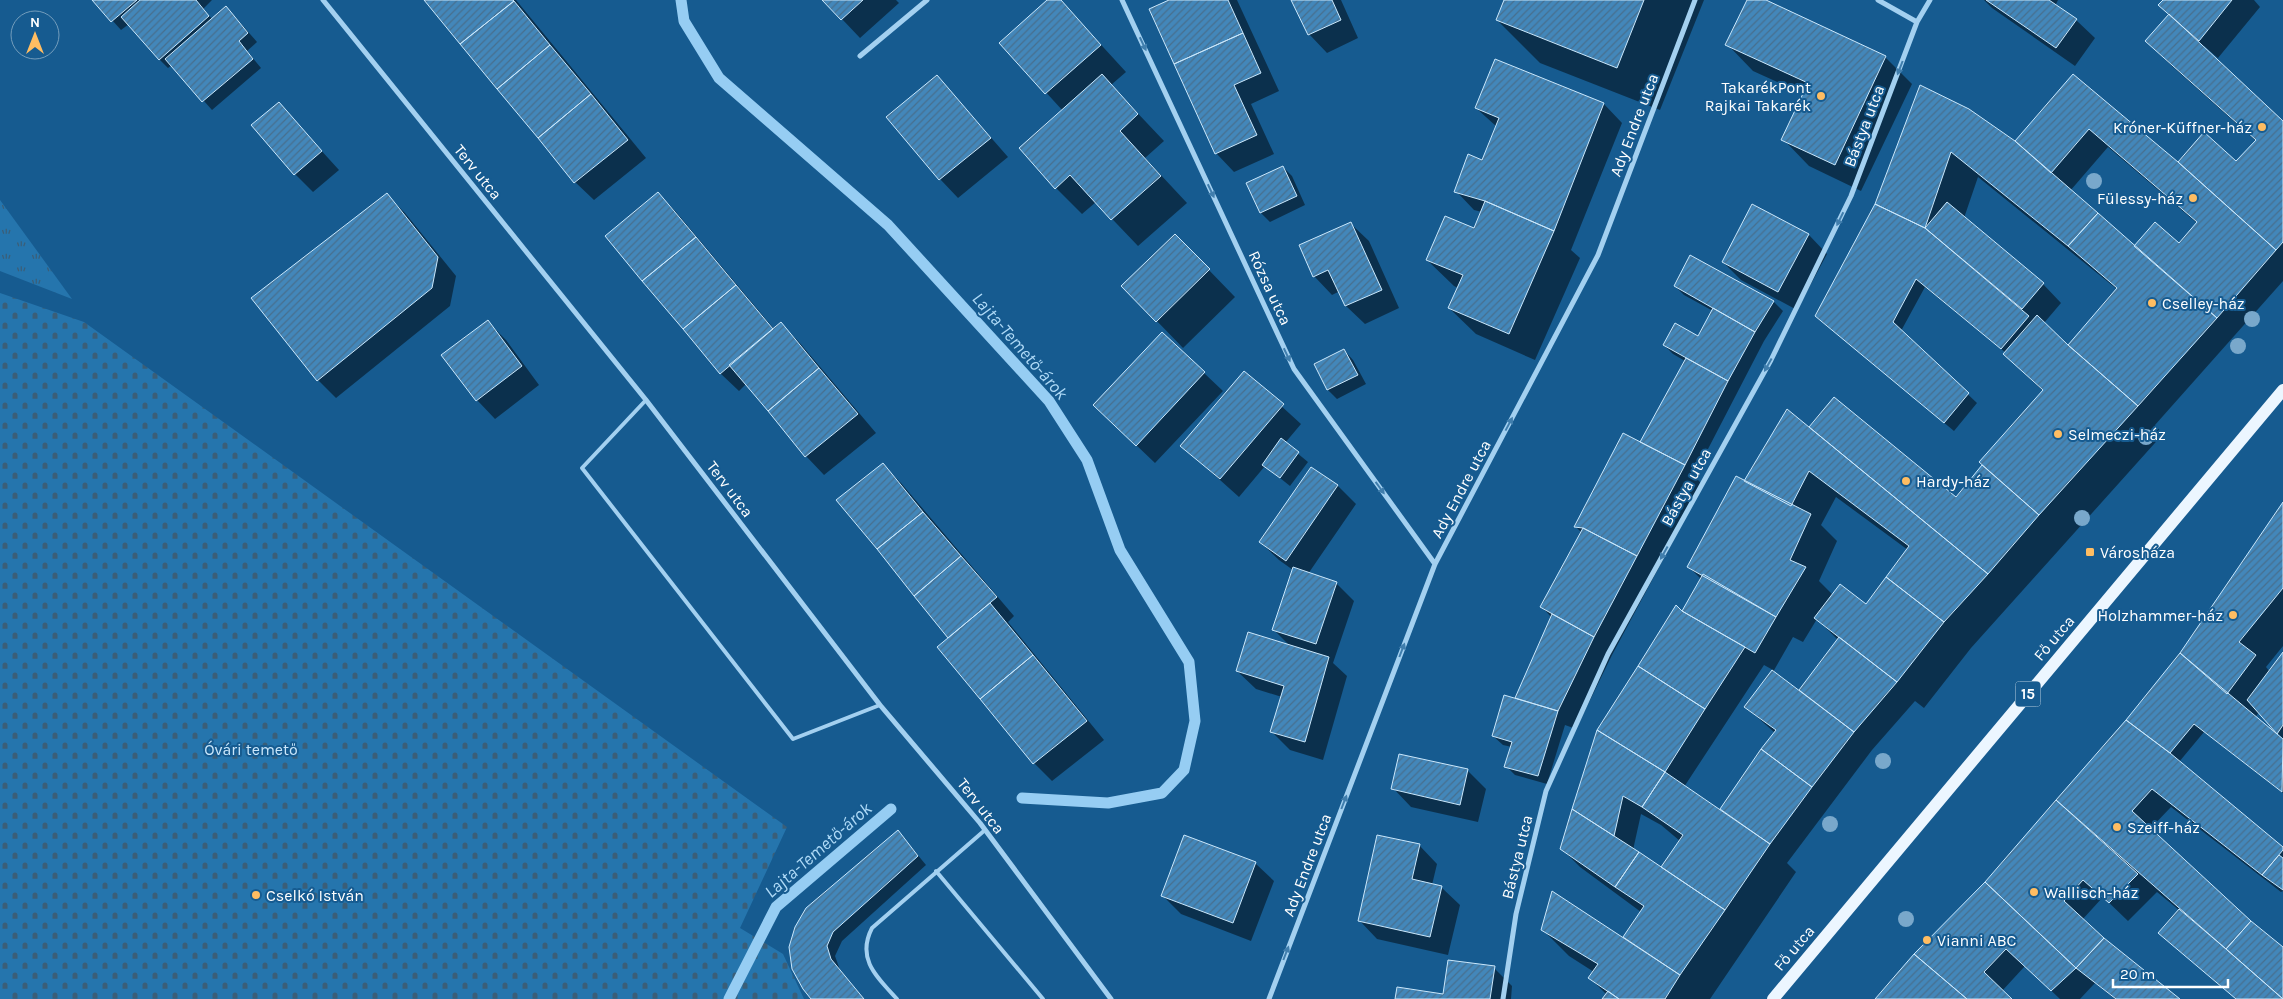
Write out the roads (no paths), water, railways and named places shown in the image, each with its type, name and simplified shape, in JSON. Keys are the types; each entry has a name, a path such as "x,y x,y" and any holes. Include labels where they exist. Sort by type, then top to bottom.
{"main road":[{"name":"Fő utca","path":"1772,999 2283,390"}],"street":[{"name":"Terv utca","path":"323,0 646,400 880,705 985,830 1111,999"},
{"path":"860,56 927,0"},
{"name":"Rózsa utca","path":"1122,0 1294,369 1435,564"},
{"name":"Ady Endre utca","path":"1269,999 1435,564 1598,255 1695,0"},
{"path":"1878,0 1917,22"},
{"name":"Bástya utca","path":"1503,999 1516,914 1546,791 1608,654 1771,360 1851,196 1917,22 1930,0"}],"lane":[{"path":"646,400 582,468 793,738 880,705"},
{"path":"896,999 874,973 866,954 866,938 872,928 985,830"},
{"path":"936,871 1042,999"}],"waterway":[{"name":"Lajta-Temető-árok","path":"681,0 684,21 719,78 888,225 1049,401 1087,460 1120,550 1189,662 1195,721 1184,770 1162,793 1108,803 1022,798"},
{"name":"Lajta-Temető-árok","path":"729,999 776,907 891,809"}],"place":[{"name":"TakarékPont Rajkai Takarék","path":"1821,96"},
{"name":"Króner-Küffner-ház","path":"2262,127"},
{"name":"Fülessy-ház","path":"2193,198"},
{"name":"Cselley-ház","path":"2152,303"},
{"name":"Selmeczi-ház","path":"2058,434"},
{"name":"Hardy-ház","path":"1906,481"},
{"name":"Városháza","path":"2090,552"},
{"name":"Holzhammer-ház","path":"2233,615"},
{"name":"Szeiff-ház","path":"2117,827"},
{"name":"Wallisch-ház","path":"2034,892"},
{"name":"Cselkó István","path":"256,895"},
{"name":"Vianni ABC","path":"1927,940"}],"park label":[{"name":"Óvári temető","path":"251,749"}]}
